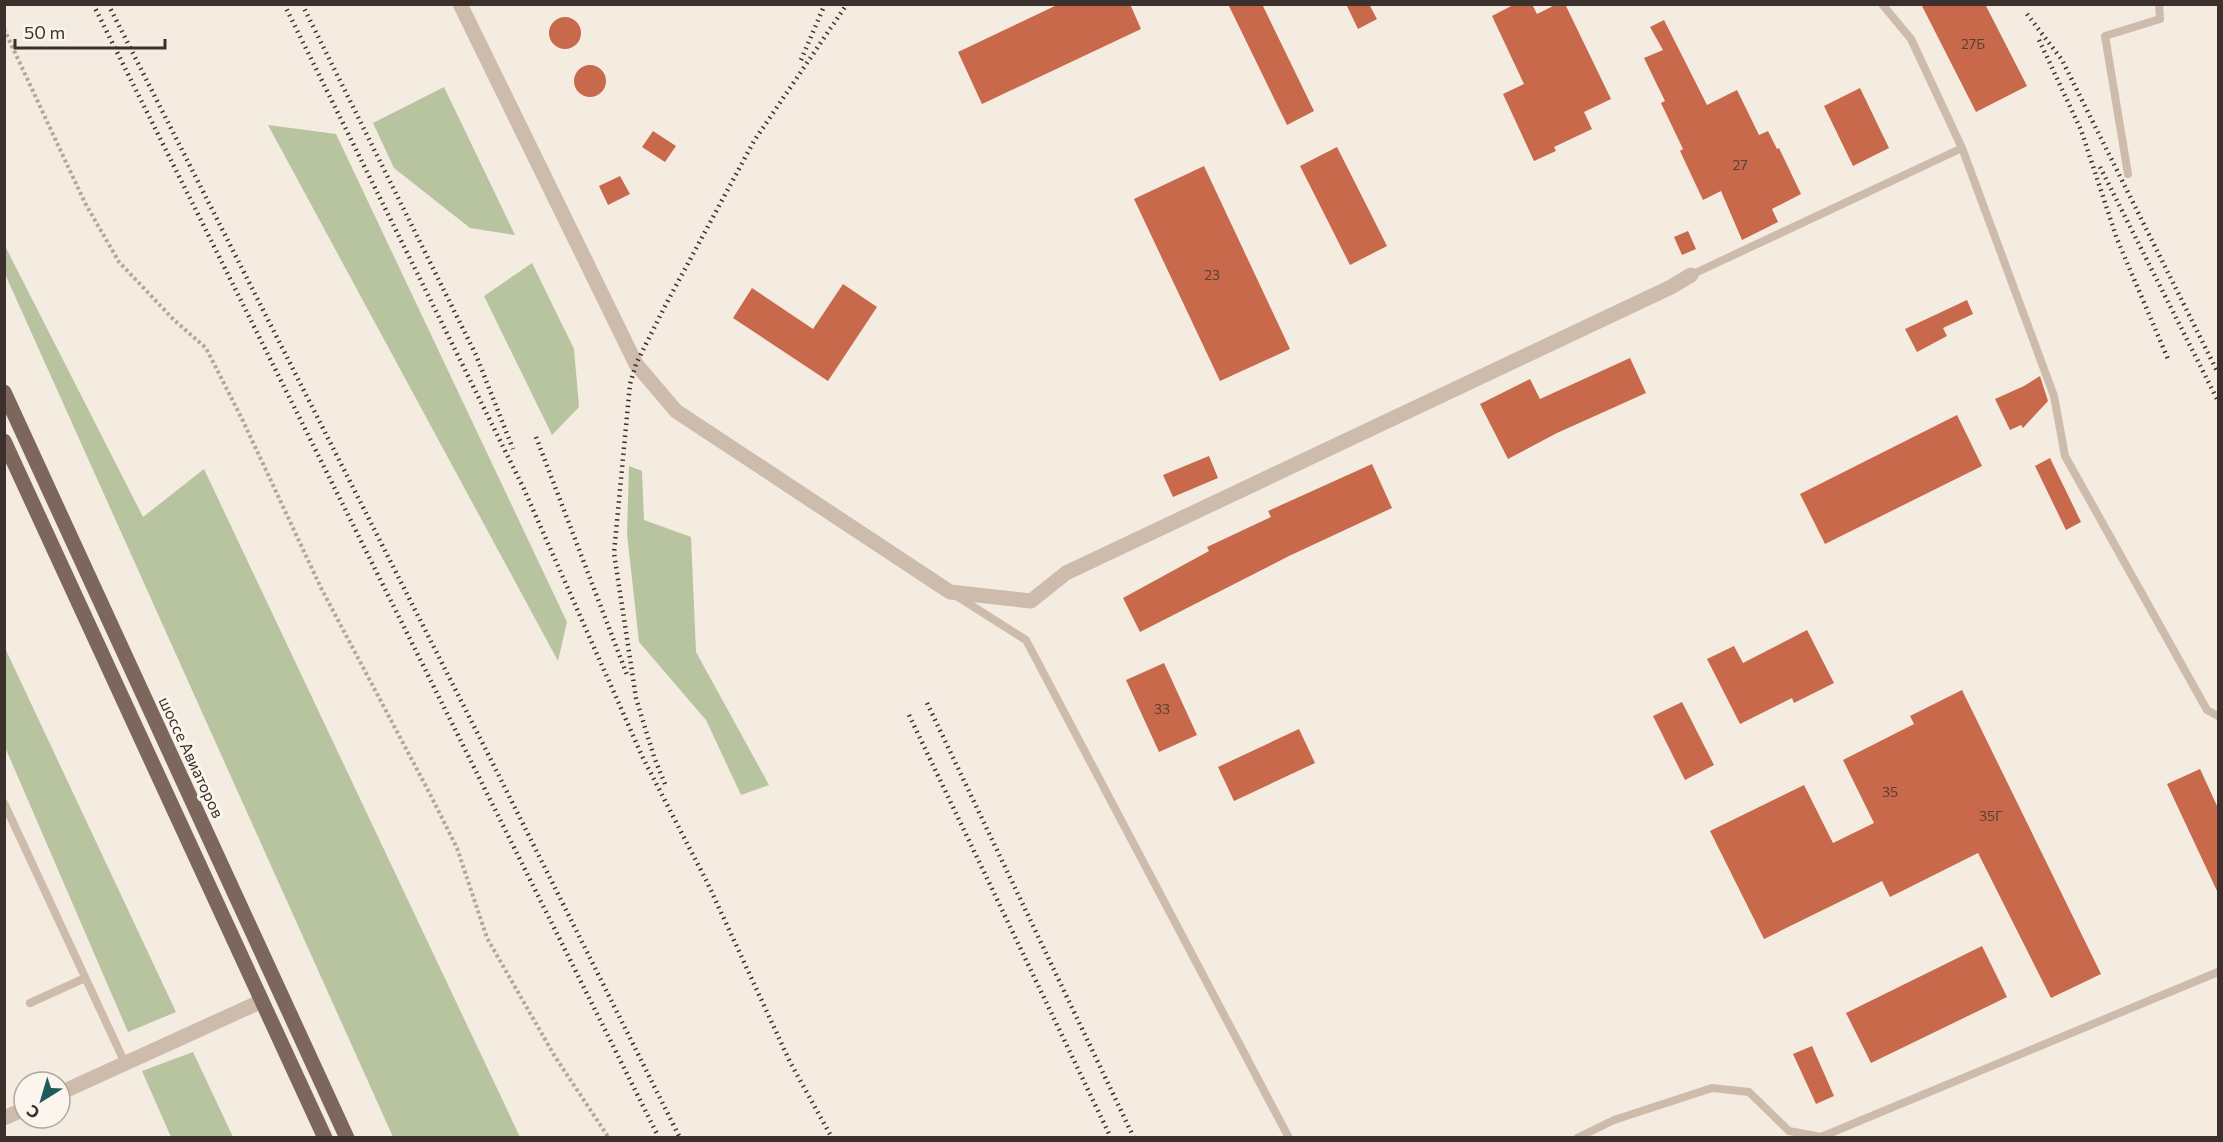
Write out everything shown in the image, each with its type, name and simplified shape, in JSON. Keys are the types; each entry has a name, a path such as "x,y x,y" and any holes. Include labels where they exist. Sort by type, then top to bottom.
{"main road":[{"name":"шоссе Авиаторов","path":"4,392 347,1137"},
{"path":"4,441 325,1137"}],"street":[{"path":"460,4 636,364 676,411 950,592 1031,601 1066,573 1660,292 1691,275"},
{"path":"72,1087 262,1001"}],"lane":[{"path":"1882,4 1911,39 1962,148 2054,396 2066,456 2207,710 2218,716"},
{"path":"2128,174 2105,36 2160,19 2159,4"},
{"path":"1691,275 1962,148"},
{"path":"950,592 1026,640 1289,1137"},
{"path":"4,803 125,1063"},
{"path":"1577,1137 1614,1120 1713,1088 1749,1092 1790,1134 1821,1137 2218,972"},
{"path":"30,1003 85,978"}],"path":[{"path":"4,29 85,203 119,262 174,320 206,348 243,421 321,588 457,848 487,938 554,1055 609,1137"}],"green space":[{"path":"444,87 515,235 470,228 394,168 373,123"},
{"path":"268,125 336,134 567,622 558,661"},
{"path":"4,244 143,517 204,469 520,1137 393,1137 5,274"},
{"path":"532,263 574,349 579,407 552,435 484,296"},
{"path":"629,466 642,471 644,520 691,537 696,652 769,785 741,795 706,720 639,642 627,534"},
{"path":"4,646 176,1012 128,1032 5,747"},
{"path":"193,1052 233,1137 171,1137 142,1071"}],"building":[{"path":"1059,4 1130,4 1141,29 982,104 958,52"},
{"path":"1228,4 1262,4 1314,111 1287,125"},
{"path":"1346,4 1369,4 1377,19 1358,29"},
{"path":"1515,4 1532,4 1537,14 1557,4 1565,4 1611,99 1584,112 1592,129 1554,147 1556,151 1534,161 1503,94 1524,84 1492,16"},
{"path":"1921,4 1985,4 2027,86 1976,112"},
{"path":"565,17 576,22 581,33 576,44 565,49 554,44 549,33 554,22"},
{"path":"1664,20 1707,105 1737,90 1759,135 1768,131 1777,149 1779,148 1801,194 1772,209 1778,222 1742,240 1721,191 1703,200 1680,151 1683,149 1661,103 1665,101 1644,58 1663,50 1650,27"},
{"path":"590,65 601,70 606,81 601,92 590,97 579,92 574,81 579,70"},
{"path":"1860,88 1889,148 1853,166 1824,106"},
{"path":"653,131 676,146 665,162 642,147"},
{"path":"1337,147 1387,246 1350,265 1300,166"},
{"path":"1204,166 1290,349 1220,381 1134,199"},
{"path":"620,176 630,194 608,205 599,186"},
{"path":"1688,231 1696,249 1682,255 1674,237"},
{"path":"843,284 877,307 828,381 733,318 752,288 813,329"},
{"path":"1967,300 1973,314 1943,328 1947,336 1917,352 1905,329"},
{"path":"1630,358 1646,393 1557,433 1508,459 1480,404 1530,379 1540,399"},
{"path":"2040,376 2048,401 2023,428 2021,425 2010,430 1995,399"},
{"path":"1957,415 1982,466 1825,544 1800,494"},
{"path":"1209,456 1218,478 1173,497 1163,475"},
{"path":"2050,458 2081,522 2066,530 2035,466"},
{"path":"1372,464 1392,508 1289,556 1140,632 1123,598 1209,551 1207,547 1271,517 1268,511"},
{"path":"1807,630 1834,683 1794,703 1792,698 1740,724 1707,659 1734,646 1743,663"},
{"path":"1164,663 1197,735 1159,752 1126,680"},
{"path":"1962,690 2101,974 2051,998 1978,853 1890,897 1882,881 1764,939 1710,831 1804,785 1833,843 1874,823 1843,760 1914,724 1910,716"},
{"path":"1682,702 1714,765 1685,780 1653,716"},
{"path":"1299,729 1315,763 1234,801 1218,767"},
{"path":"2200,769 2218,808 2218,893 2167,784"},
{"path":"1982,946 2007,997 1871,1063 1846,1013"},
{"path":"1812,1046 1834,1096 1816,1104 1793,1054"}],"railway":[{"path":"93,4 659,1138"},
{"path":"108,4 680,1138"},
{"path":"284,4 523,487 643,758 708,884 790,1062 832,1138"},
{"path":"302,4 476,355 513,449"},
{"path":"801,60 825,4"},
{"path":"665,784 636,698 614,553 630,384 636,364 665,306 754,141 847,4"},
{"path":"2027,14 2062,60 2218,373"},
{"path":"2039,40 2081,130 2117,239 2168,359"},
{"path":"2100,167 2218,401"},
{"path":"536,437 627,675"},
{"path":"927,703 1134,1138"},
{"path":"909,715 1111,1138"}]}
